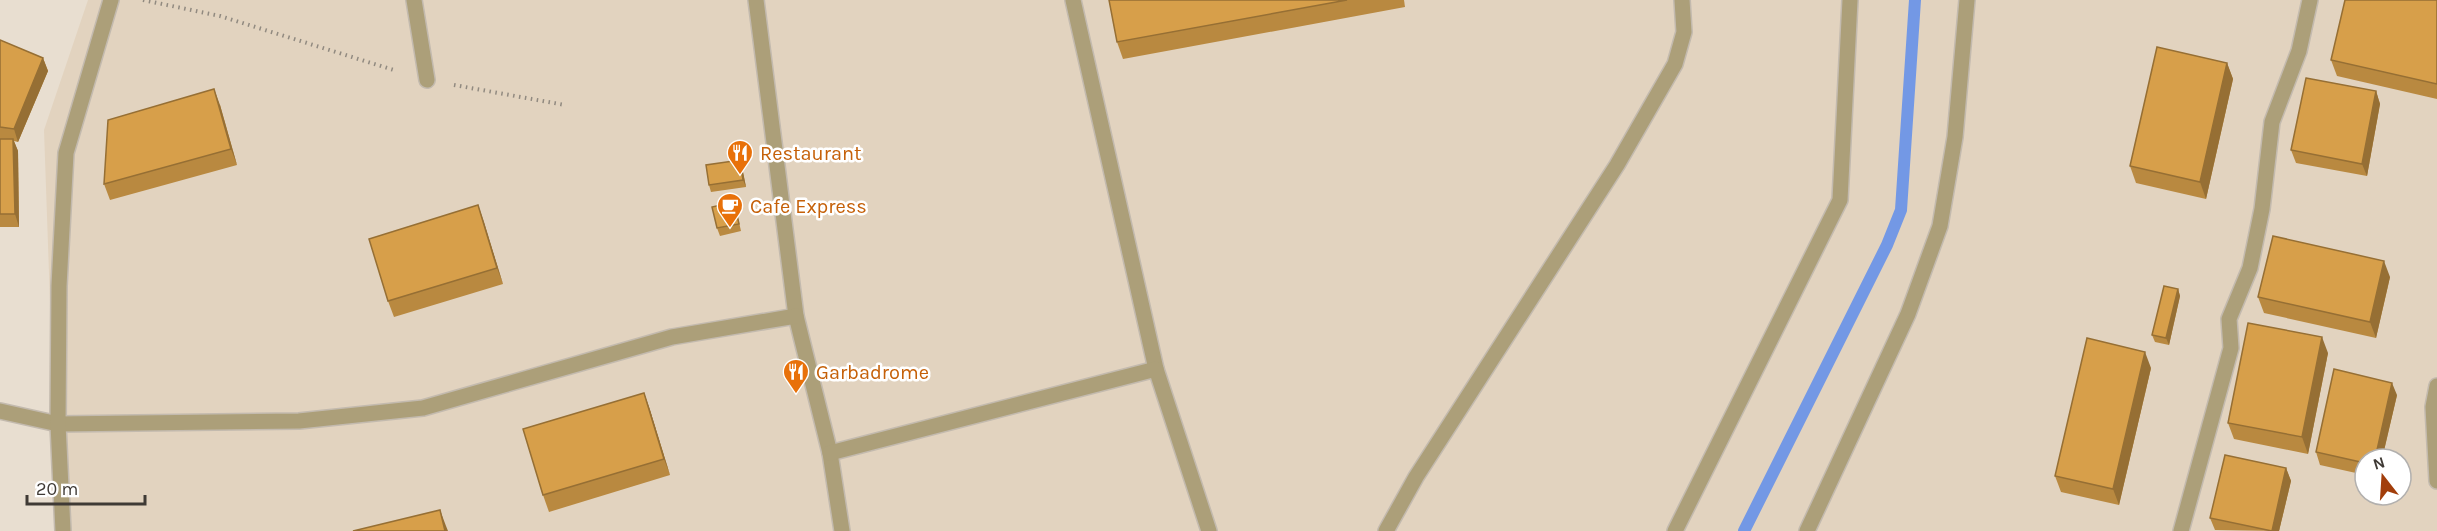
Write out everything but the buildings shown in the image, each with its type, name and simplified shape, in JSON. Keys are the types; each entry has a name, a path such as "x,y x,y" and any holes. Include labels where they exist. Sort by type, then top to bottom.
{"street":[{"path":"63,531 58,424 59,286 66,153 111,0"},
{"path":"414,0 427,80"},
{"path":"756,0 796,316 830,453 842,531"},
{"path":"1073,0 1156,369 1209,531"},
{"path":"1386,531 1416,477 1617,165 1675,64 1684,32 1682,0"},
{"path":"1675,531 1840,200 1850,0"},
{"path":"1806,531 1908,314 1940,226 1955,137 1967,0"},
{"path":"2181,531 2231,348 2229,319 2250,268 2262,209 2272,122 2299,51 2310,0"},
{"path":"0,411 58,424 299,421 423,408 672,337 796,316"},
{"path":"830,453 1156,369"},
{"path":"2437,386 2433,407 2437,481"}],"path":[{"path":"143,0 220,16 427,80 565,105"}],"shaded area":[{"path":"88,0 2437,0 2437,531 58,531 44,130"}],"waterway":[{"path":"1744,531 1887,245 1901,210 1915,0"}],"place":[{"name":"Restaurant","path":"740,176"},
{"name":"Cafe Express","path":"730,229"},
{"name":"Garbadrome","path":"796,395"}]}
